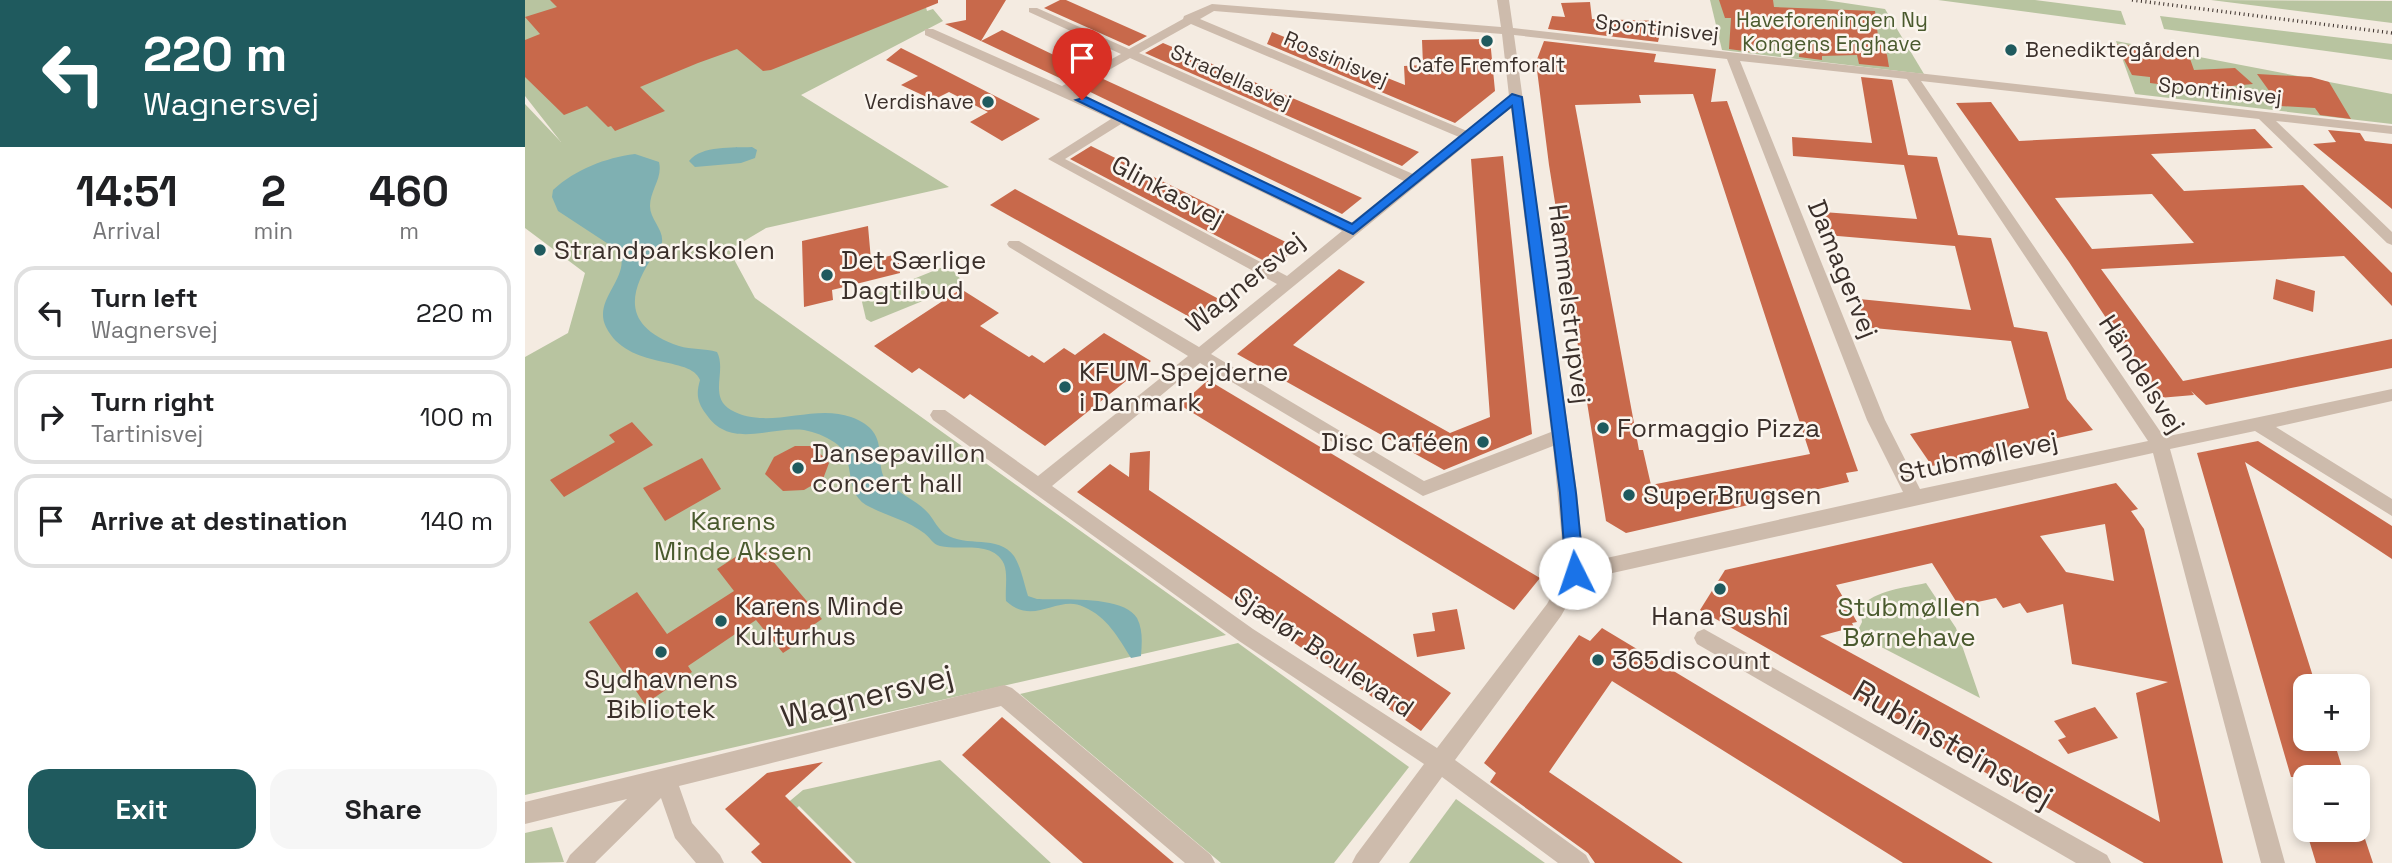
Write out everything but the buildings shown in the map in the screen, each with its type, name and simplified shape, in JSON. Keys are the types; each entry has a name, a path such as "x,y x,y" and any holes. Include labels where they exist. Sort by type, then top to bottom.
{"street":[{"name":"Hammelstrupvej","path":"1503,0 1560,436 1575,573"},
{"name":"Spontinisvej","path":"1063,92 1128,52 1212,7 1508,31 2392,130"},
{"name":"Stradellasvej","path":"1033,10 1414,180"},
{"name":"Rossinisvej","path":"1188,18 1468,136"},
{"path":"929,32 1063,92 1353,230"},
{"name":"Damagervej","path":"1732,56 1876,420 1915,498"},
{"name":"Händelsvej","path":"1911,76 2160,445 2273,863"},
{"name":"Wagnersvej","path":"1039,486 1516,97"},
{"path":"2262,115 2392,240"},
{"name":"Glinkasvej","path":"1120,119 1055,159 1288,283"},
{"path":"1014,244 1423,489 1560,436"},
{"name":"Stubmøllevej","path":"1575,573 2392,395"},
{"path":"939,415 1039,486"},
{"path":"2258,424 2392,508"},
{"name":"Sjælør Boulevard","path":"1039,486 1245,635 1440,762 1574,860"},
{"path":"1364,863 1554,610 1575,573"},
{"name":"Rubinsteinsvej","path":"1704,638 2099,863"},
{"name":"Wagnersvej","path":"525,813 1004,695 1203,863"},
{"path":"578,863 665,778 683,830 712,863"}],"green space":[{"name":"Karens Minde Aksen","path":"525,0 924,0 927,11 933,9 943,21 801,95 949,187 766,228 729,250 755,298 1226,635 525,795 525,357 568,333 585,273 525,228 525,104 561,142 525,96"},
{"name":"Haveforeningen Ny Kongens Enghave","path":"1710,0 1825,0 1885,9 1924,74 1722,50"},
{"path":"1938,0 2035,0 2121,11 2126,25"},
{"path":"2211,0 2392,1 2392,23"},
{"path":"2160,16 2392,44 2392,60 2164,29"},
{"path":"2116,41 2392,94 2392,124 2135,94"},
{"path":"948,265 964,283 962,285 871,322 866,319 862,302 864,299"},
{"name":"Stubmøllen Børnehave","path":"1926,583 1956,628 1980,698 1856,634 1862,622 1860,607 1867,601 1891,591"},
{"path":"1238,643 1409,767 1334,863 1221,863 1020,694"},
{"path":"940,760 1051,863 856,863 799,806 793,812 785,805 803,790"},
{"path":"1456,799 1545,863 1409,863"},
{"path":"552,827 564,862 525,863 525,833"}],"water":[{"path":"752,147 757,150 755,158 741,163 695,167 689,161 710,150"},
{"path":"635,154 659,162 660,168 650,206 661,233 662,243 642,275 635,303 637,315 645,327 679,346 717,352 720,359 719,391 724,405 731,410 760,418 836,414 865,424 878,441 884,477 890,485 925,510 945,534 1007,549 1019,565 1028,596 1037,599 1106,602 1130,611 1137,618 1140,627 1141,656 1131,658 1106,622 1084,607 1065,604 1036,611 1016,608 1006,601 1004,564 992,552 937,545 917,528 866,505 854,491 846,456 831,440 804,430 751,434 727,431 716,425 701,406 698,394 700,380 694,372 685,367 643,357 616,341 606,327 603,317 607,298 620,270 622,261 619,251 558,211 552,197 553,190 581,170 613,158"}],"railway":[{"path":"2132,0 2392,33"}],"place":[{"name":"Cafe Fremforalt","path":"1487,41"},
{"name":"Benediktegården","path":"2011,50"},
{"name":"Verdishave","path":"988,102"},
{"name":"Strandparkskolen","path":"540,250"},
{"name":"Det Særlige Dagtilbud","path":"827,275"},
{"name":"KFUM-Spejderne i Danmark","path":"1065,387"},
{"name":"Formaggio Pizza","path":"1603,428"},
{"name":"Disc Caféen","path":"1483,442"},
{"name":"Dansepavillon concert hall","path":"798,468"},
{"name":"SuperBrugsen","path":"1629,495"},
{"name":"Hana Sushi","path":"1720,589"},
{"name":"Karens Minde Kulturhus","path":"721,621"},
{"name":"Sydhavnens Bibliotek","path":"661,652"},
{"name":"365discount","path":"1598,660"}],"route":[{"path":"1082,100 1353,230 1516,97 1568,493 1575,573"}]}
